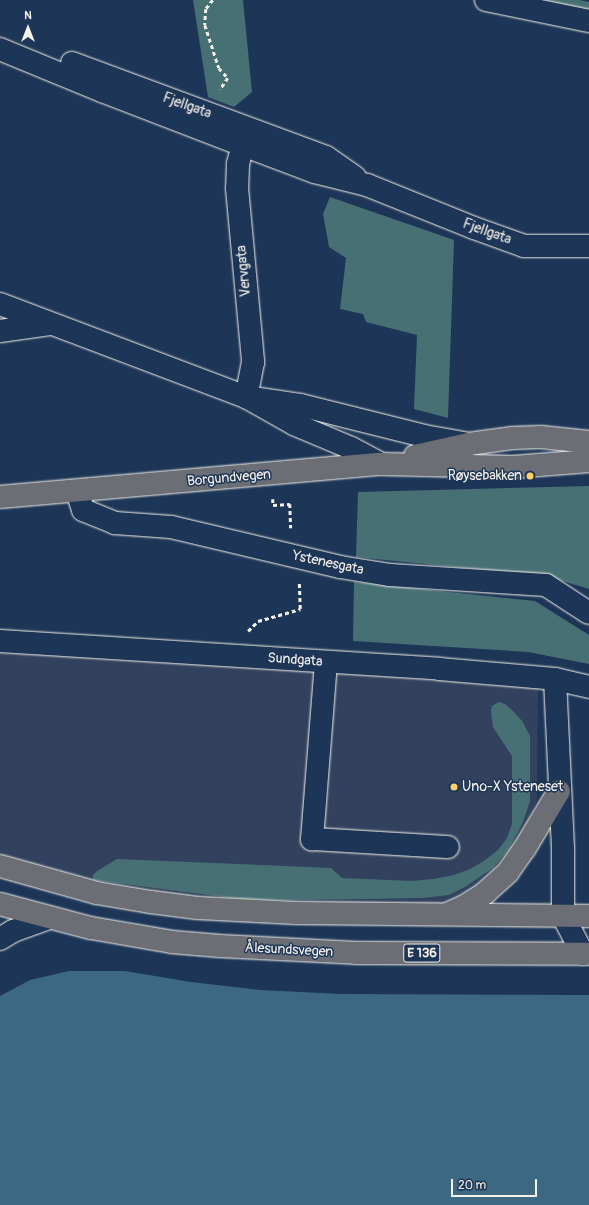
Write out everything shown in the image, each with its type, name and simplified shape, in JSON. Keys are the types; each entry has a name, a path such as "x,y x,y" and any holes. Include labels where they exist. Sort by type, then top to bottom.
{"main road":[{"name":"Borgundvegen","path":"381,464 469,444 512,438 541,437 589,442"},
{"name":"Borgundvegen","path":"0,497 381,464 514,468 589,461"},
{"path":"444,915 463,907 485,893 508,872 525,848 559,791"},
{"path":"0,866 97,893 198,908 296,913 589,916"},
{"name":"Ålesundsvegen","path":"0,904 48,918 91,928 172,942 261,950 356,953 587,950"}],"street":[{"path":"486,0 589,21"},
{"name":"Fjellgata","path":"0,42 24,50 58,58 326,157 367,185"},
{"name":"Fjellgata","path":"0,49 102,91 243,145 315,172 367,185 474,228 524,246 589,246"},
{"name":"Vervgata","path":"243,145 238,164 237,188 252,362 251,378 246,397"},
{"name":"Borgundvegen","path":"0,304 246,397 294,424 351,448 381,464"},
{"name":"Borgundvegen","path":"0,331 51,324"},
{"name":"Borgundvegen","path":"246,397 300,406 424,436 469,444"},
{"name":"Ystenesgata","path":"77,491 83,510 115,523 171,527 340,567 390,575 546,585 589,613"},
{"name":"Sundgata","path":"0,641 326,662 555,679 589,687"},
{"path":"326,662 312,839 448,847"},
{"name":"Ålesundsvegen","path":"555,679 559,791 563,850 563,916 587,950"},
{"path":"0,939 13,931 48,918"}],"path":[{"path":"205,112 228,78 219,68 205,25 206,9 213,0"},
{"path":"273,505 290,504 291,532"},
{"path":"258,622 300,609 299,579"}],"shaded area":[{"path":"0,647 538,684 537,800 508,862 449,906 238,905 73,880 0,855"},
{"path":"69,971 125,971 191,982 261,990 340,994 589,995 589,1205 0,1205 0,996 30,980"}],"green space":[{"path":"193,0 243,0 252,92 234,107 208,97"},
{"path":"528,0 579,0 589,2 589,12"},
{"path":"330,197 454,240 448,418 414,409 417,335 366,322 363,314 340,309 346,258 329,247 323,214"},
{"path":"589,486 589,589 546,576 356,557 358,492"},
{"path":"354,582 535,601 589,635 589,664 528,652 353,641"},
{"path":"499,702 505,704 515,713 522,721 530,736 530,801 523,822 509,849 493,868 465,887 449,895 423,898 297,900 240,899 93,880 93,875 97,871 117,859 331,868 342,878 412,881 454,875 470,869 484,861 498,850 507,838 512,824 512,756 493,727 491,711 492,706"}],"place":[{"name":"Røysebakken","path":"530,476"},
{"name":"Uno-X Ysteneset","path":"454,787"}]}
